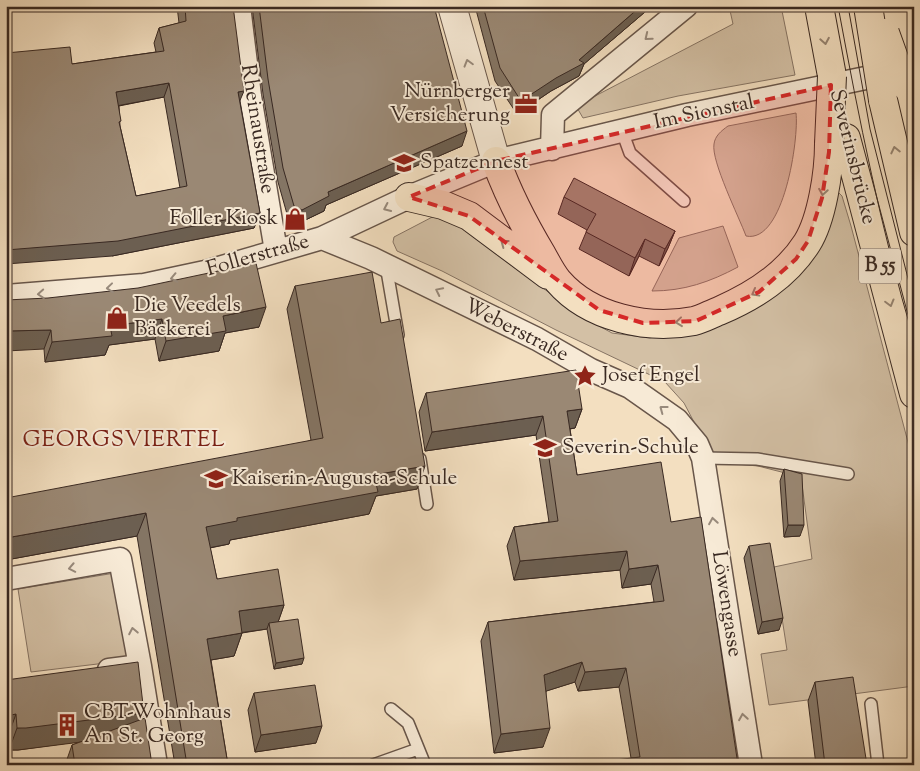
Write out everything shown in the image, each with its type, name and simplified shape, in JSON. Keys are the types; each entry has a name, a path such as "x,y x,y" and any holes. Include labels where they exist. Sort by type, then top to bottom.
{"main road":[{"name":"Severinsbrücke","path":"819,6 832,76 837,141 914,394"},
{"name":"Severinsbrücke","path":"868,6 883,100 914,232"},
{"path":"876,6 899,72 914,96"},
{"path":"409,197 443,205 469,216 598,310 616,318 643,323 666,324 696,320 725,308 759,292 782,273 808,241 817,220 837,141"},
{"path":"496,160 522,223 558,281"}],"street":[{"name":"Rheinaustraße","path":"239,6 250,96 276,251"},
{"path":"452,6 496,160"},
{"path":"552,149 553,114 686,6"},
{"name":"Im Sionstal","path":"496,160 552,149 687,115 914,68"},
{"name":"Follerstraße","path":"6,296 144,285 205,272 322,238 409,197 496,160"},
{"name":"Weberstraße","path":"322,238 386,265 536,339 591,370 630,387 677,420 700,451"},
{"name":"Löwengasse","path":"700,451 751,765"},
{"path":"6,579 120,559 156,765"},
{"path":"89,672 140,666"}],"lane":[{"path":"622,131 630,153 684,202"},
{"path":"386,265 400,350"},
{"path":"417,446 428,504"},
{"path":"700,451 848,474"},
{"path":"871,704 878,765"},
{"path":"391,709 408,723 425,765"},
{"path":"373,765 418,749"}],"highlighted area":[{"path":"831,85 829,152 822,198 808,241 796,259 759,292 696,321 643,323 599,310 469,216 409,197 496,161"}],"shaded area":[{"path":"729,6 781,6 795,75 678,96 583,118 576,106 733,24"},
{"path":"796,113 792,165 779,207 770,224 759,234 746,236 717,163 714,152 716,139 728,126"},
{"path":"837,191 842,196 851,226 914,465 914,686 769,705 761,654 787,650 774,567 812,559 801,477 758,466 715,462 684,403 665,382 556,330 442,271 397,251 393,242 394,237 440,213 481,238 508,263 586,319 612,333 650,338 743,312"},
{"path":"723,226 738,267 696,285 664,291 652,291 679,238"},
{"path":"121,572 139,659 31,672 18,589"}],"building":[{"path":"185,6 233,6 244,91 238,92 260,213 118,241 6,250 6,53 70,47 72,64 164,51 159,28 186,21","holes":["169,83 187,186 136,196 119,122 121,121 116,92"]},
{"path":"259,6 434,6 467,131 328,192 329,196 302,210 294,206 283,168 268,79"},
{"path":"483,6 641,6 579,60 584,63 556,78 521,101 500,68"},
{"path":"574,178 675,231 665,249 645,239 635,258 586,232 596,214 564,197"},
{"path":"256,263 266,307 223,316 226,331 166,341 162,319 110,326 112,336 52,342 51,330 6,331 6,300 48,298 138,288"},
{"path":"372,272 381,323 400,319 425,466 374,475 378,492 237,518 237,521 206,527 217,579 278,569 284,605 239,611 242,633 207,639 228,765 187,765 146,513 6,538 6,498 323,438 295,286"},
{"path":"576,370 582,409 567,411 577,475 661,462 671,522 701,517 738,765 574,765 640,757 626,668 585,672 582,662 544,675 550,728 501,734 488,622 664,601 658,565 629,569 627,551 520,561 514,527 558,521 543,416 432,432 426,393"},
{"path":"784,469 802,474 804,525 788,525"},
{"path":"770,543 783,618 762,622 749,546"},
{"path":"298,619 304,658 276,663 269,623"},
{"path":"138,662 144,713 26,728 17,728 16,714 6,716 6,680"},
{"path":"853,677 867,765 825,765 815,682"},
{"path":"315,685 322,726 261,735 254,693"},
{"path":"145,718 152,765 75,765 72,745"},
{"path":"28,762 37,763 39,765 22,765"}],"tram line":[{"path":"838,6 871,174 914,340"},
{"path":"848,6 870,129 914,302"}],"place":[{"name":"Nürnberger Versicherung","path":"526,104"},
{"name":"Spatzennest","path":"404,163"},
{"name":"Foller Kiosk","path":"295,219"},
{"name":"Die Veedels Bäckerei","path":"117,318"},
{"name":"Josef Engel","path":"585,376"},
{"name":"Severin-Schule","path":"545,448"},
{"name":"Kaiserin-Augusta-Schule","path":"216,479"},
{"name":"CBT-Wohnhaus An St. Georg","path":"67,725"}],"district":[{"name":"GEORGSVIERTEL","path":"124,441"}]}
